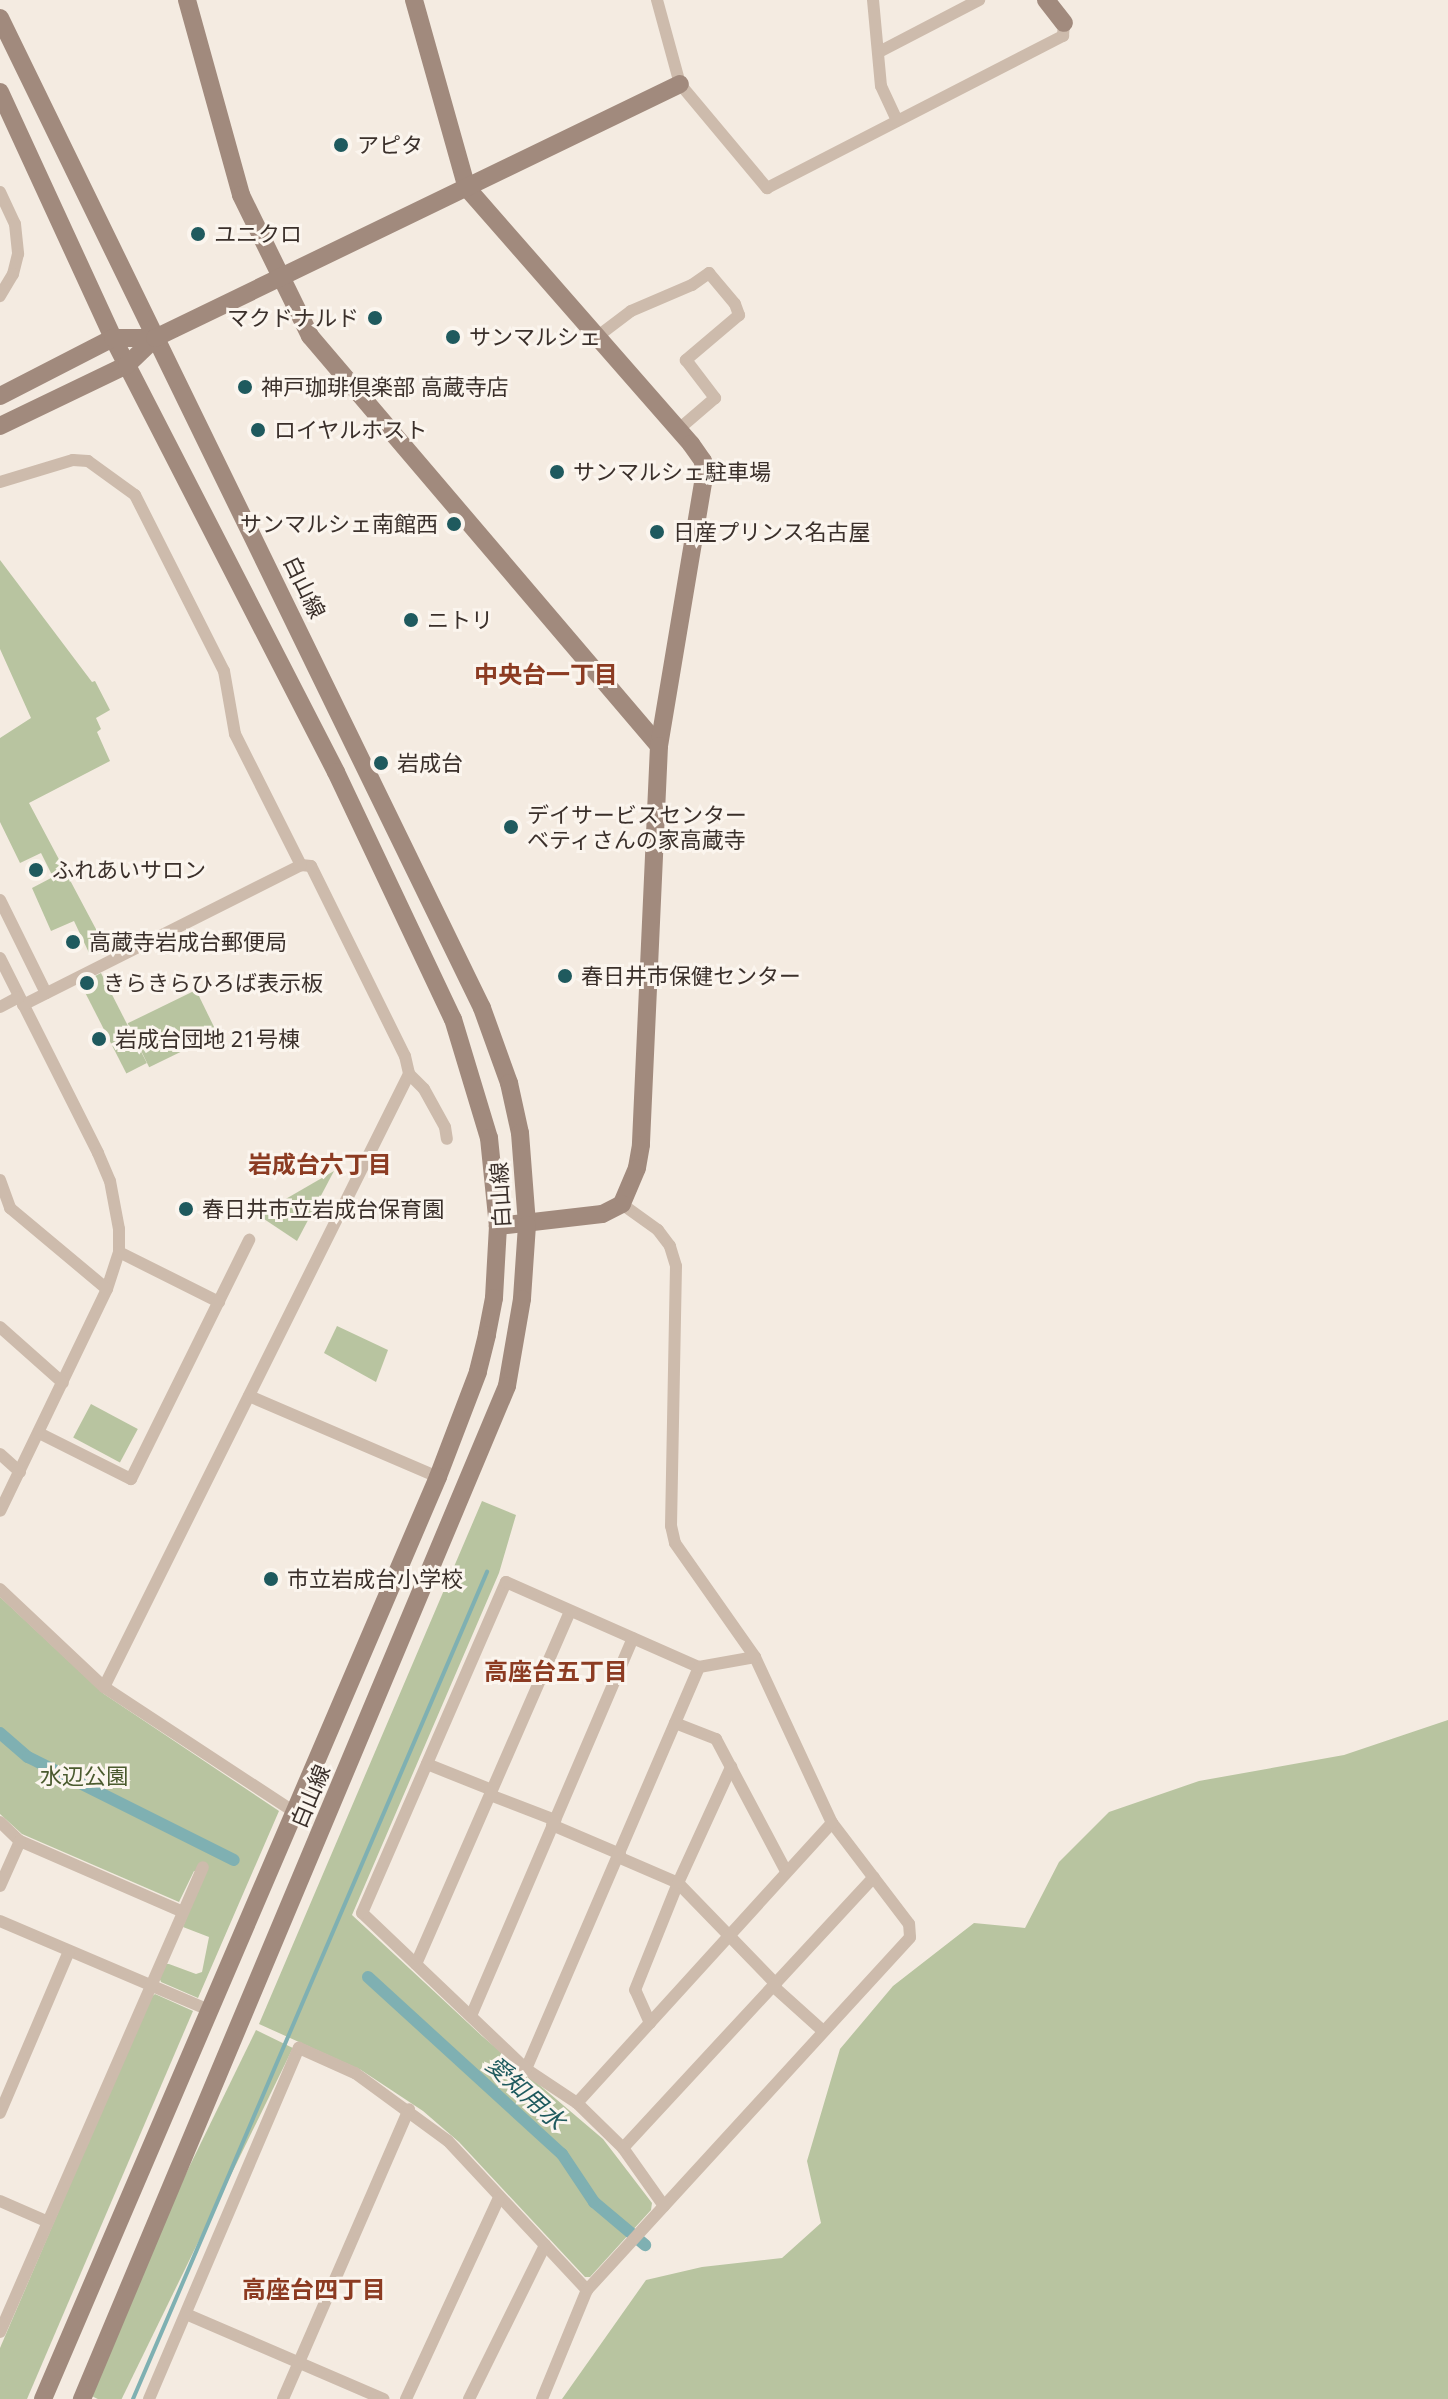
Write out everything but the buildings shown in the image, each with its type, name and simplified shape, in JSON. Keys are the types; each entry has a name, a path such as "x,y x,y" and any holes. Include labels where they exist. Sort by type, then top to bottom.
{"street":[{"path":"187,0 241,195 310,336 659,746"},
{"path":"414,0 467,188 679,429 703,461 704,477 659,746 641,1145 637,1168 622,1204 602,1214 498,1226"},
{"path":"657,0 680,84 767,188 1063,36 1064,23 1046,0"},
{"path":"873,0 881,86 897,121"},
{"path":"879,52 952,6 979,0"},
{"name":"白山線","path":"0,18 482,1008 509,1083 520,1133 527,1225 522,1299 507,1386 82,2399"},
{"path":"0,426 127,365 155,338 680,84"},
{"name":"白山線","path":"0,92 113,338 336,772 453,1019 489,1138 498,1226 494,1298 487,1335 478,1372 438,1477 297,1814 43,2399"},
{"path":"0,192 15,224 18,254 13,274 0,296"},
{"path":"598,336 631,311 692,285 709,273 735,304 739,315 686,360 715,398 679,429"},
{"path":"0,396 113,338 155,338"},
{"path":"0,482 73,460 88,461 135,495 224,671 235,734 301,865"},
{"path":"0,1007 46,993 301,865 311,866 405,1056 409,1074 424,1089 445,1127 447,1139"},
{"path":"0,900 46,993"},
{"path":"0,958 110,1181 116,1206 119,1252 107,1289 0,1511"},
{"path":"104,1687 409,1074"},
{"path":"0,1180 5,1211 107,1289"},
{"path":"542,2399 587,2290 910,1937 909,1924 832,1823 755,1657 675,1543 671,1526 676,1266 670,1246 658,1230 622,1204"},
{"path":"39,1433 131,1479 249,1240"},
{"path":"119,1252 219,1302"},
{"path":"0,1327 63,1383"},
{"path":"249,1396 438,1477"},
{"path":"0,1454 20,1472"},
{"path":"664,2206 623,2148 577,2103 526,2069 362,1913 506,1582 699,1667 755,1657"},
{"path":"0,1589 104,1687 297,1814"},
{"path":"416,1964 570,1611"},
{"path":"471,2016 633,1638"},
{"path":"526,2069 699,1667"},
{"path":"675,1723 716,1739 786,1871"},
{"path":"427,1764 678,1883 774,1985 823,2031"},
{"path":"650,2023 635,1990 678,1883 731,1767"},
{"path":"0,1822 20,1841 181,1911"},
{"path":"577,2103 832,1823"},
{"path":"0,1886 20,1841"},
{"path":"0,2332 181,1911 203,1867"},
{"path":"623,2148 874,1877"},
{"path":"0,1921 211,2011"},
{"path":"0,2113 69,1951"},
{"path":"149,2399 299,2048 355,2073 409,2109 448,2141 587,2290"},
{"path":"283,2399 409,2109"},
{"path":"406,2399 499,2198"},
{"path":"0,2201 48,2222"},
{"path":"469,2399 545,2245"},
{"path":"186,2314 383,2399"}],"green space":[{"path":"0,560 92,682 95,681 110,710 96,718 101,729 97,732 110,761 29,803 106,948 90,955 74,921 51,931 32,888 53,877 41,853 20,863 0,822 0,738 31,718 0,649"},
{"path":"101,973 147,1063 126,1073 81,983"},
{"path":"196,990 217,1034 149,1067 128,1023"},
{"path":"334,1171 297,1241 258,1215"},
{"path":"337,1326 388,1350 376,1382 324,1353"},
{"path":"91,1404 138,1429 120,1462 73,1438"},
{"path":"482,1501 516,1515 499,1573 352,1915 482,2036 603,2139 652,2203 651,2210 590,2277 585,2277 459,2142 423,2111 361,2070 259,2024"},
{"name":"水辺公園","path":"0,1597 104,1694 279,1811 198,1998 161,1982 159,1977 165,1964 196,1974 202,1972 209,1937 183,1927 203,1874 194,1871 179,1902 22,1834 0,1814"},
{"path":"1448,1720 1448,2399 562,2399 646,2280 702,2267 782,2258 821,2223 807,2161 840,2049 893,1986 974,1923 1025,1928 1059,1862 1109,1812 1199,1781 1344,1755"},
{"path":"155,1994 193,2011 27,2399 0,2399 0,2348 150,1998"},
{"path":"256,2030 293,2048 122,2399 98,2399 80,2390"}],"waterway":[{"path":"133,2399 487,1572"},
{"name":"愛知用水","path":"0,1733 28,1757 234,1860"},
{"name":"愛知用水","path":"368,1977 562,2154 594,2202 645,2245"}],"place":[{"name":"アピタ","path":"341,145"},
{"name":"ユニクロ","path":"198,234"},
{"name":"マクドナルド","path":"375,318"},
{"name":"サンマルシェ","path":"453,337"},
{"name":"神戸珈琲倶楽部 高蔵寺店","path":"245,387"},
{"name":"ロイヤルホスト","path":"258,430"},
{"name":"サンマルシェ駐車場","path":"557,472"},
{"name":"サンマルシェ南館西","path":"454,524"},
{"name":"日産プリンス名古屋","path":"657,532"},
{"name":"ニトリ","path":"411,620"},
{"name":"岩成台","path":"381,763"},
{"name":"デイサービスセンター ベティさんの家高蔵寺","path":"511,827"},
{"name":"ふれあいサロン","path":"36,870"},
{"name":"高蔵寺岩成台郵便局","path":"73,942"},
{"name":"春日井市保健センター","path":"565,976"},
{"name":"きらきらひろば表示板","path":"87,983"},
{"name":"岩成台団地 21号棟","path":"99,1039"},
{"name":"春日井市立岩成台保育園","path":"186,1209"},
{"name":"市立岩成台小学校","path":"271,1579"}],"district":[{"name":"中央台一丁目","path":"546,674"},
{"name":"岩成台六丁目","path":"320,1164"},
{"name":"高座台五丁目","path":"556,1671"},
{"name":"高座台四丁目","path":"314,2289"}]}
